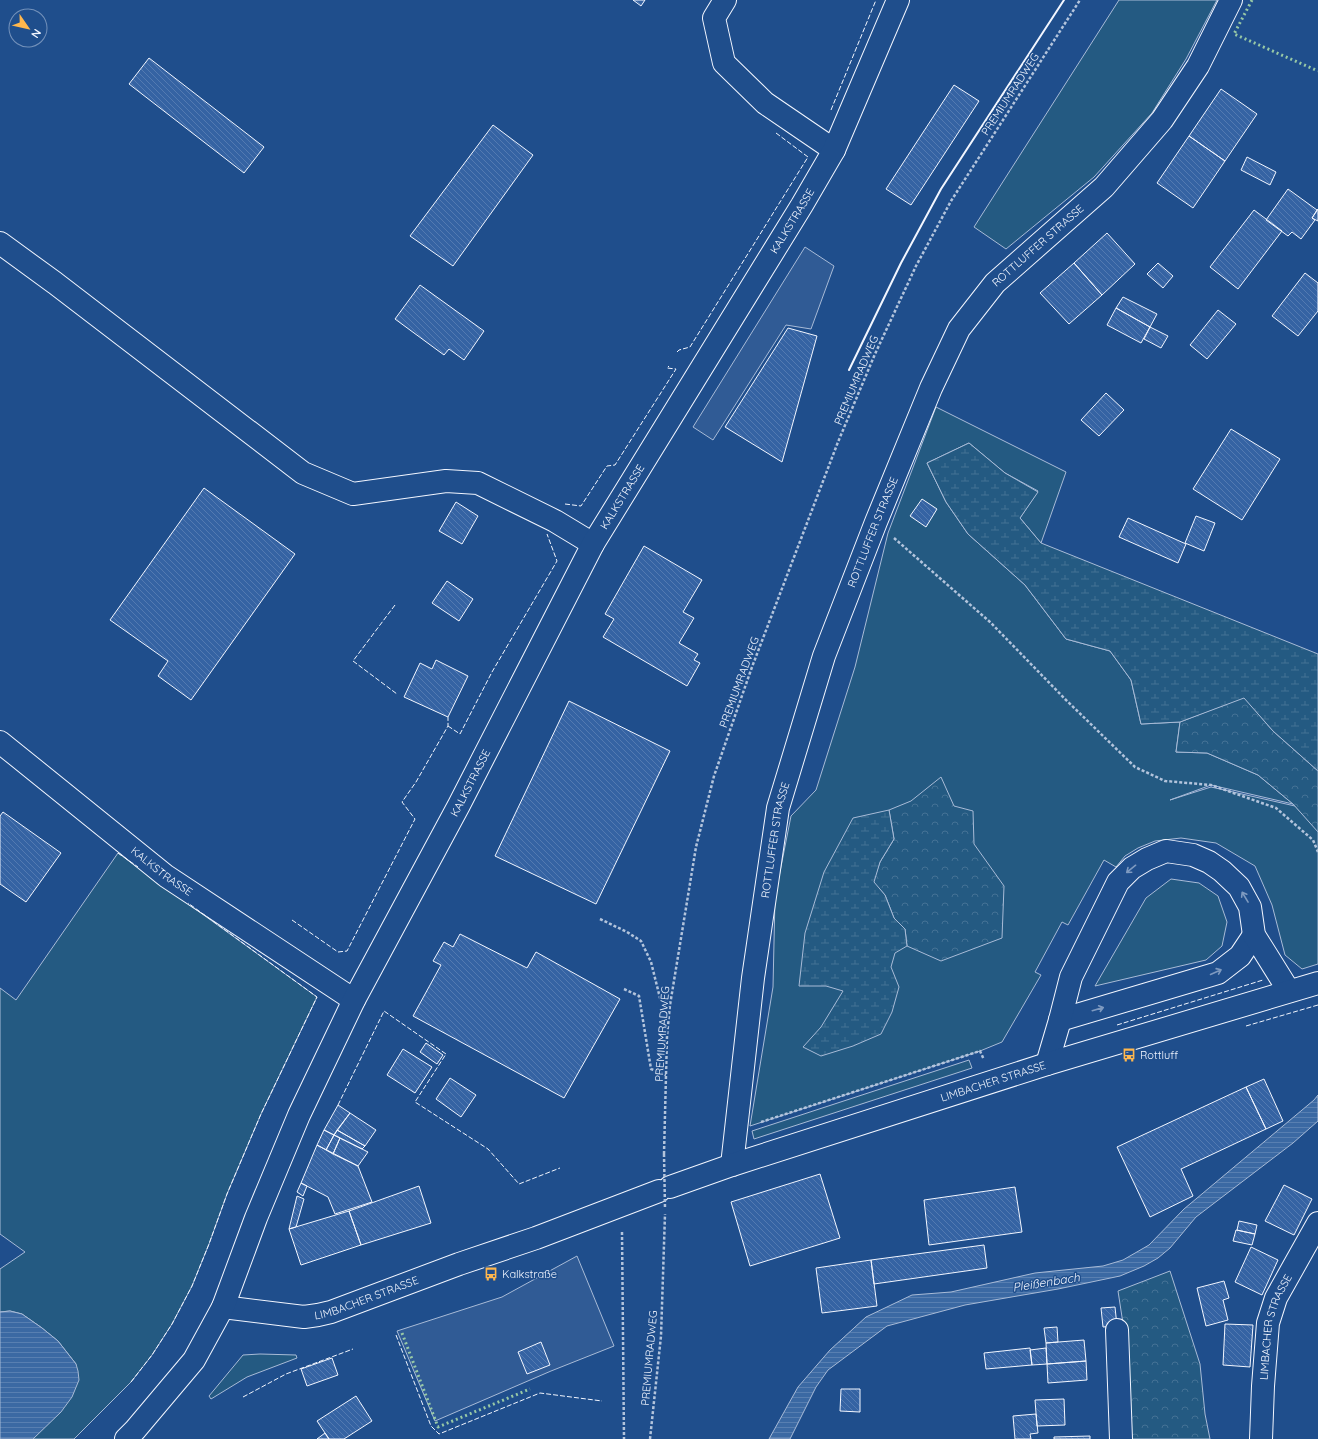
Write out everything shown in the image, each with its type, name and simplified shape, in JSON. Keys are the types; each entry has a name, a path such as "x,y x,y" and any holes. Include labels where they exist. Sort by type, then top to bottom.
{"street":[{"path":"725,0 714,18 724,63 765,103 834,150"},
{"name":"KALKSTRASSE","path":"223,1307 256,1218 298,1115 354,1000 459,805 593,544 802,205 834,150 898,0"},
{"name":"ROTTLUFFER STRASSE","path":"732,1165 753,978 778,808 824,656 876,522 931,388 960,329 995,283 1104,187 1162,120 1198,66 1231,0"},
{"path":"0,243 55,283 303,473 353,494 446,481 478,482 555,521 593,544"},
{"name":"KALKSTRASSE","path":"0,742 166,876 354,1000"},
{"path":"1047,1064 1071,976 1118,882 1132,868 1147,859 1166,851 1193,855 1209,862 1222,871 1239,887 1250,907 1254,935 1289,991"},
{"path":"1060,1020 1218,973 1240,956 1254,935"},
{"name":"LIMBACHER STRASSE","path":"223,1307 304,1317 331,1312 459,1264 536,1238 621,1205 665,1195 732,1165 992,1081 1318,983"},
{"name":"LIMBACHER STRASSE","path":"1261,1439 1268,1323 1276,1298 1318,1223"},
{"path":"126,1439 194,1360 223,1307"},
{"path":"1117,1330 1121,1439"}],"path":[{"name":"PREMIUMRADWEG","path":"650,1439 661,1336 665,1195 664,1154 666,1075 670,1005 696,847 714,776 752,667 838,442 875,354 916,266 948,207 1080,0"},
{"path":"876,522 990,622 1065,699 1135,767 1165,782 1211,785 1276,808 1313,840 1318,852"},
{"path":"600,919 627,932 641,941 652,962 660,998 670,1005"},
{"path":"624,989 639,996 651,1069 666,1075"},
{"path":"757,1124 980,1050 992,1081"},
{"path":"621,1205 624,1439"}],"green space":[{"path":"1119,0 1217,0 1186,59 1152,113 1094,177 1006,249 974,227"},
{"path":"936,407 1066,472 1041,543 1020,518 1038,491 1005,473 969,443 927,463 946,502 968,534 1025,585 1066,639 1110,651 1131,680 1141,724 1180,722 1176,752 1207,753 1258,775 1293,804 1211,785 1170,800 1211,787 1295,806 1318,831 1318,964 1302,969 1285,955 1272,905 1255,866 1216,843 1181,838 1155,841 1138,848 1125,856 1116,867 1104,860 1068,925 1062,922 1035,972 1041,975 1002,1042 980,1051 750,1126 773,987 775,897 791,816 816,790 855,667 888,533"},
{"path":"969,443 1005,473 1038,492 1020,518 1041,543 1318,654 1318,771 1273,731 1244,698 1180,722 1141,724 1131,680 1110,651 1066,639 1025,585 968,534 946,502 927,463"},
{"path":"1244,697 1273,731 1318,771 1318,832 1293,804 1258,775 1207,753 1176,752 1180,722"},
{"path":"941,777 954,806 973,811 974,844 1004,886 1002,938 941,961 907,946 905,929 894,918 885,895 873,882 880,862 894,839 889,810 911,801"},
{"path":"889,810 894,839 880,862 874,882 885,895 894,918 905,929 907,946 895,953 891,967 899,987 892,1012 881,1034 853,1046 821,1056 803,1047 821,1027 843,991 826,986 799,986 805,933 824,872 853,818"},
{"path":"118,853 317,997 261,1114 227,1194 192,1286 172,1324 152,1355 131,1382 74,1439 33,1439 43,1429 76,1364 58,1341 22,1314 10,1311 0,1312 0,1269 25,1252 0,1234 0,988 16,1000"},
{"path":"1171,879 1199,883 1218,896 1227,922 1222,946 1206,960 1095,986 1146,898"},
{"path":"969,1060 972,1068 754,1139 752,1131"},
{"path":"1170,1271 1200,1364 1205,1414 1210,1439 1130,1439 1124,1330 1118,1291"},
{"path":"243,1355 296,1355 297,1358 247,1377 211,1399 209,1396"}],"shaded area":[{"path":"805,247 834,266 811,329 786,325 713,440 693,427"},
{"path":"577,1256 614,1346 551,1371 435,1421 397,1331 502,1297"}],"water":[{"name":"Pleißenbach","path":"1318,1095 1318,1121 1293,1143 1196,1217 1170,1248 1158,1258 1144,1266 1120,1276 1058,1289 965,1305 887,1326 828,1370 816,1387 790,1439 769,1439 798,1387 830,1350 866,1317 912,1295 951,1292 1035,1273 1103,1266 1123,1260 1149,1245 1184,1209 1314,1100"},
{"path":"10,1311 22,1314 58,1341 76,1364 78,1371 79,1380 72,1397 61,1412 33,1439 0,1439 0,1312"}],"building":[{"path":"633,0 645,0 641,6"},
{"path":"149,58 264,147 244,173 129,84"},
{"path":"954,85 979,101 911,205 886,189"},
{"path":"1221,89 1257,114 1225,161 1189,136"},
{"path":"493,125 533,155 453,266 410,236"},
{"path":"1189,136 1225,161 1193,208 1157,183"},
{"path":"1247,157 1276,172 1270,185 1241,170"},
{"path":"1288,189 1317,210 1312,218 1315,220 1301,239 1292,232 1288,236 1266,220"},
{"path":"1318,209 1318,221 1312,218"},
{"path":"1254,210 1282,231 1238,289 1210,267"},
{"path":"1107,233 1135,264 1102,295 1074,263"},
{"path":"1074,263 1102,295 1069,324 1040,293"},
{"path":"1158,263 1173,276 1163,288 1147,274"},
{"path":"1305,273 1318,283 1318,311 1298,336 1272,316"},
{"path":"420,285 484,331 464,360 449,349 444,355 395,319"},
{"path":"1123,297 1157,314 1150,327 1116,308"},
{"path":"1116,308 1150,327 1141,343 1107,325"},
{"path":"1218,310 1236,324 1207,359 1190,345"},
{"path":"1150,327 1168,336 1161,348 1144,339"},
{"path":"788,328 817,336 782,462 725,427"},
{"path":"1106,393 1124,410 1099,436 1081,420"},
{"path":"1231,429 1280,459 1242,520 1193,489"},
{"path":"204,488 295,554 191,700 158,676 168,661 110,620"},
{"path":"922,499 937,509 926,527 910,516"},
{"path":"456,502 478,516 462,544 439,531"},
{"path":"1196,516 1215,523 1204,551 1185,543"},
{"path":"1128,518 1186,544 1178,563 1119,537"},
{"path":"644,546 702,580 683,612 694,618 679,643 698,654 694,660 700,663 687,686 603,637 614,619 605,614"},
{"path":"447,581 473,599 459,621 432,603"},
{"path":"436,660 468,676 448,717 404,697 420,663 432,669"},
{"path":"569,701 670,751 596,904 495,856"},
{"path":"3,812 61,853 26,902 0,884 0,816"},
{"path":"460,934 527,968 536,952 620,999 564,1098 413,1016 441,965 433,961 444,942 453,947"},
{"path":"426,1043 443,1055 437,1064 420,1052"},
{"path":"403,1049 432,1067 415,1093 387,1075"},
{"path":"450,1078 476,1095 461,1117 436,1099"},
{"path":"1264,1079 1283,1121 1266,1129 1246,1087"},
{"path":"1246,1087 1266,1129 1181,1169 1193,1196 1150,1217 1117,1147"},
{"path":"338,1105 350,1113 334,1135 324,1130"},
{"path":"350,1113 376,1130 365,1146 337,1130"},
{"path":"324,1130 334,1135 326,1150 317,1145"},
{"path":"337,1130 365,1146 362,1149 334,1135"},
{"path":"334,1135 340,1138 333,1154 326,1150"},
{"path":"340,1138 368,1152 358,1166 333,1154"},
{"path":"317,1145 358,1166 372,1202 335,1214 328,1197 301,1183"},
{"path":"820,1174 840,1238 750,1266 731,1202"},
{"path":"301,1183 307,1186 303,1196 297,1192"},
{"path":"1284,1185 1312,1199 1294,1235 1265,1221"},
{"path":"419,1186 431,1223 361,1245 349,1211"},
{"path":"1015,1187 1022,1232 929,1245 924,1200"},
{"path":"297,1196 304,1199 296,1227 289,1229"},
{"path":"349,1211 361,1245 301,1265 289,1229"},
{"path":"1239,1221 1257,1225 1255,1234 1237,1230"},
{"path":"1236,1230 1255,1234 1252,1245 1233,1241"},
{"path":"984,1245 987,1268 874,1284 871,1260"},
{"path":"1251,1247 1278,1260 1262,1295 1235,1282"},
{"path":"871,1260 877,1306 822,1313 816,1268"},
{"path":"1224,1281 1229,1298 1223,1300 1228,1320 1206,1326 1197,1288"},
{"path":"1115,1307 1117,1326 1103,1327 1101,1308"},
{"path":"1225,1324 1253,1325 1250,1367 1223,1365"},
{"path":"1057,1327 1058,1342 1046,1343 1044,1328"},
{"path":"1084,1340 1086,1361 1047,1364 1046,1343"},
{"path":"541,1342 550,1365 527,1374 518,1352"},
{"path":"1030,1348 1032,1365 986,1369 984,1353"},
{"path":"1046,1348 1047,1364 1032,1365 1030,1350"},
{"path":"332,1358 338,1375 307,1386 301,1369"},
{"path":"1086,1361 1087,1380 1048,1383 1047,1364"},
{"path":"841,1389 860,1389 860,1412 840,1411"},
{"path":"356,1396 372,1421 344,1439 329,1439 317,1421"},
{"path":"1064,1399 1065,1425 1037,1426 1035,1400"},
{"path":"1036,1414 1038,1433 1030,1434 1031,1439 1015,1439 1013,1416"},
{"path":"325,1433 329,1439 317,1439"},
{"path":"1090,1436 1090,1439 1054,1439 1054,1437"}],"hedge":[{"path":"1252,0 1234,34 1318,71"},
{"path":"402,1333 438,1427 530,1389"}],"fence":[{"path":"831,110 876,0"},
{"path":"677,352 690,347 808,157 776,133"},
{"path":"565,504 581,506 607,466 615,465 676,369 667,368 669,366"},
{"path":"448,726 460,734 492,672 557,561 547,534"},
{"path":"395,605 353,661 397,694"},
{"path":"292,920 338,952 347,951 415,819 402,802 416,782 448,726 448,717"},
{"path":"118,853 138,867"},
{"path":"131,1382 152,1355 172,1324 192,1286 227,1194 261,1114 317,997 188,903"},
{"path":"1117,1025 1263,980"},
{"path":"1246,1026 1318,1005"},
{"path":"338,1105 384,1011 446,1054 415,1102 488,1149 519,1184 560,1168"},
{"path":"396,1335 431,1426 439,1434 540,1393 602,1401"},
{"path":"243,1397 286,1374 353,1349"}],"wall":[{"path":"849,370 901,263 941,189 1064,0"}],"place":[{"name":"Rottluff","path":"1129,1055"},
{"name":"Kalkstraße","path":"491,1274"}]}
